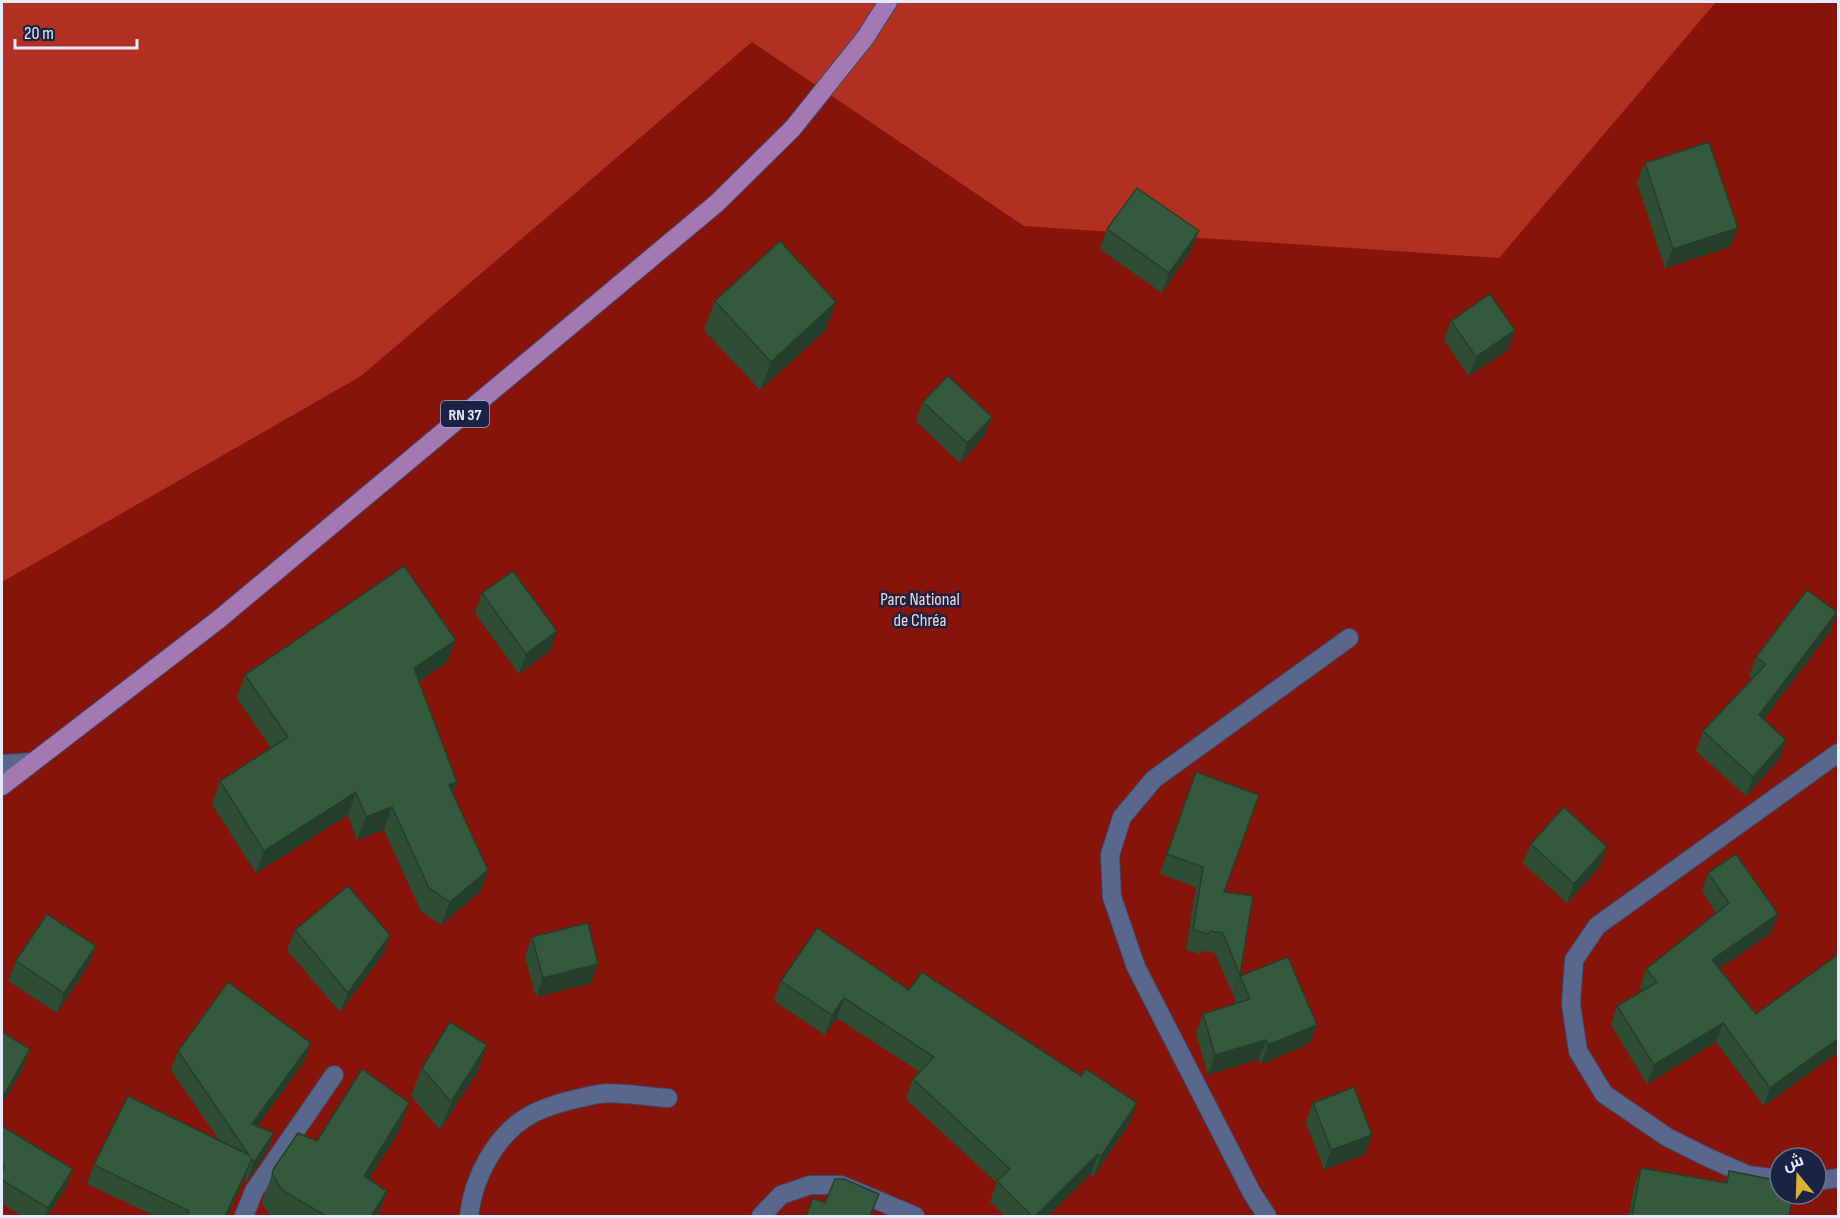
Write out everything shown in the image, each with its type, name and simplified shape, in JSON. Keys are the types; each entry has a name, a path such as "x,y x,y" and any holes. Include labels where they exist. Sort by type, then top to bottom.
{"main road":[{"name":"RN 37","path":"2,786 218,620 717,203 793,128 865,38 888,2"}],"street":[{"path":"1267,1216 1252,1193 1136,967 1112,897 1110,855 1122,817 1154,779 1349,638"},
{"path":"1768,1178 1748,1175 1667,1137 1604,1094 1578,1051 1571,1004 1574,960 1597,926 1839,753"},
{"path":"2,764 33,762"},
{"path":"244,1216 254,1191 334,1075"},
{"path":"469,1216 471,1198 486,1163 505,1134 532,1114 566,1102 601,1094 668,1098"},
{"path":"761,1216 781,1195 810,1185 841,1185 915,1216"}],"green space":[{"name":"Parc National de Chréa","path":"2,2 1838,2 1838,1216 2,1216"}],"shaded area":[{"path":"2,2 1716,2 1499,258 1024,226 752,42 361,376 2,582"}],"building":[{"path":"1709,142 1738,228 1673,249 1645,163"},
{"path":"1137,188 1199,231 1169,273 1107,229"},
{"path":"780,241 836,302 771,362 715,301"},
{"path":"1490,294 1515,330 1476,357 1451,321"},
{"path":"948,376 992,417 967,443 923,402"},
{"path":"404,566 456,640 414,668 457,782 449,785 488,870 450,902 429,888 392,807 366,817 356,792 264,851 220,781 288,737 245,675"},
{"path":"513,571 557,631 526,654 482,593"},
{"path":"1807,590 1837,612 1759,715 1786,740 1753,777 1703,731 1766,664 1756,657"},
{"path":"1196,772 1259,795 1224,892 1253,896 1240,975 1223,933 1210,931 1209,934 1193,930 1203,867 1167,854"},
{"path":"1564,807 1607,847 1574,884 1531,844"},
{"path":"1736,854 1778,914 1712,960 1756,1014 1839,954 1839,1038 1770,1088 1723,1023 1654,1065 1617,1006 1657,982 1646,969 1729,903 1708,873"},
{"path":"348,886 390,935 348,993 295,930"},
{"path":"47,914 96,946 64,993 16,961"},
{"path":"588,923 598,964 543,978 532,937"},
{"path":"817,928 909,990 922,972 1081,1076 1086,1069 1137,1103 1101,1156 1098,1154 1035,1216 1032,1216 997,1181 1010,1169 913,1079 934,1057 844,998 832,1015 781,981"},
{"path":"1288,957 1317,1025 1268,1045 1266,1040 1215,1055 1203,1014 1250,999 1240,976"},
{"path":"228,982 311,1043 252,1124 274,1133 254,1162 252,1159 225,1216 186,1216 189,1211 94,1165 128,1096 249,1155 178,1051"},
{"path":"450,1022 487,1045 451,1102 422,1068"},
{"path":"2,1032 30,1049 2,1098"},
{"path":"362,1069 409,1103 364,1176 387,1191 371,1216 326,1216 282,1190 272,1174 298,1133 317,1141"},
{"path":"1354,1087 1372,1135 1331,1150 1313,1103"},
{"path":"2,1126 73,1169 48,1208 2,1180 5,1166 2,1163"},
{"path":"1641,1168 1727,1183 1729,1171 1768,1179 1768,1206 1791,1206 1789,1216 1632,1216"},
{"path":"835,1179 844,1179 879,1194 870,1216 806,1216 813,1198 825,1203"}]}
